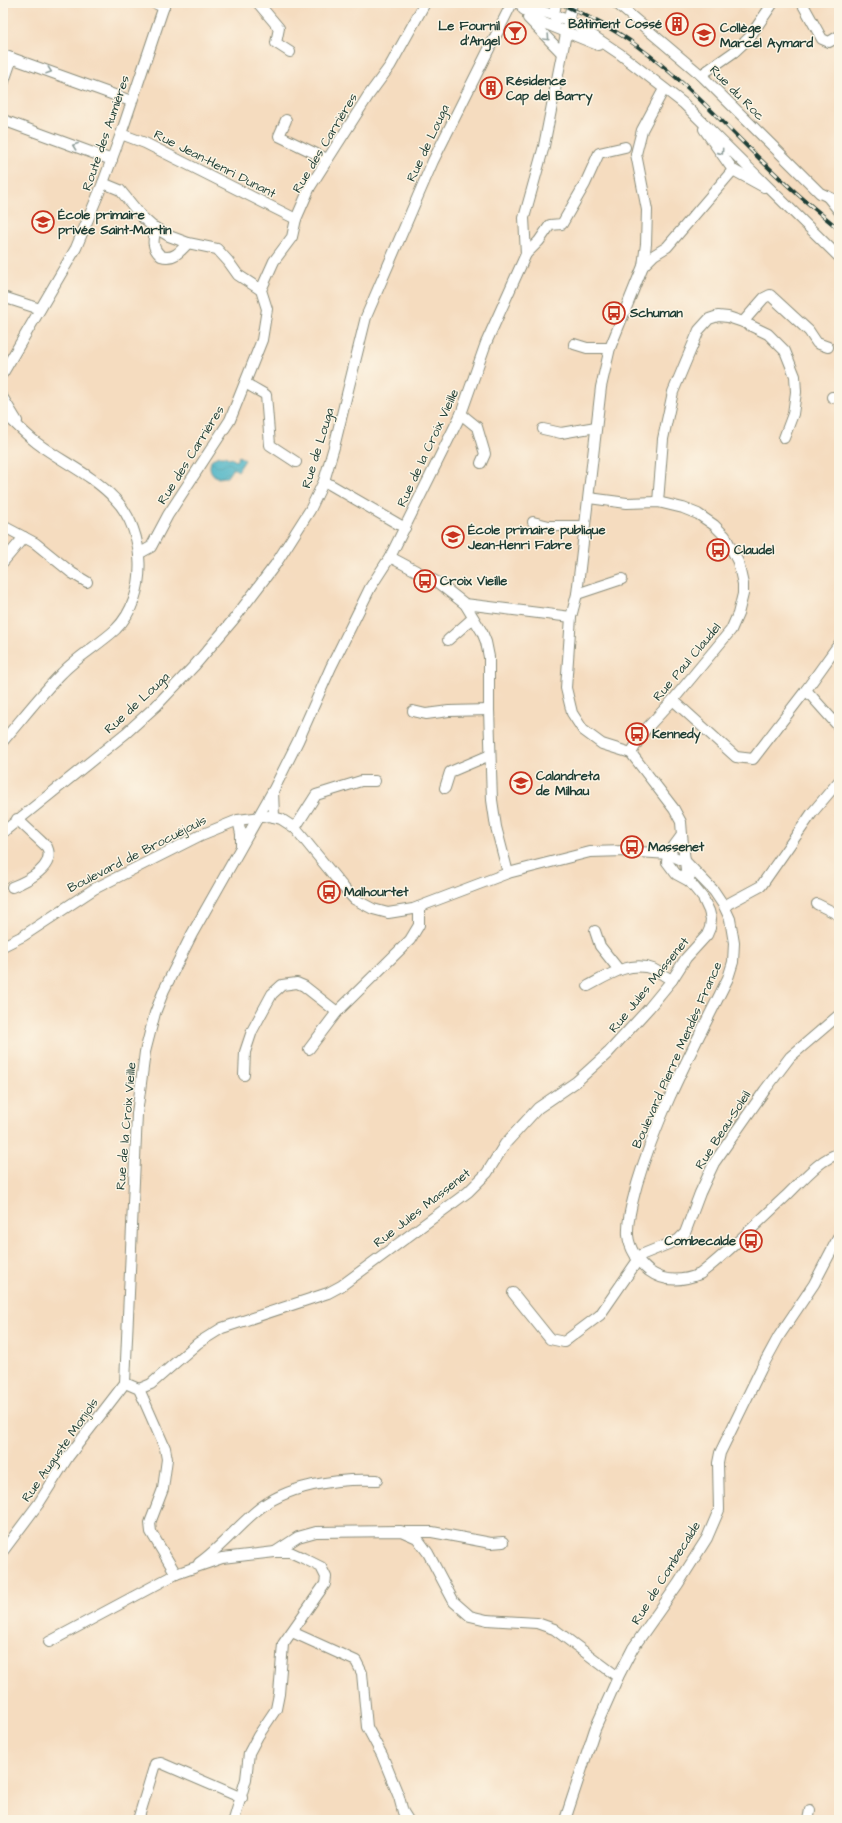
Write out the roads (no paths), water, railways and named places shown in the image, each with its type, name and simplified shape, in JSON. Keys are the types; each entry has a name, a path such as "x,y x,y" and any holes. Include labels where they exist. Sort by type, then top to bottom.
{"street":[{"path":"258,3 279,28 276,42 290,52"},
{"name":"Rue des Carrières","path":"140,553 151,547 168,515 230,420 262,340 267,309 261,290 274,261 292,237 296,220 310,187 368,96 390,66 425,3"},
{"path":"514,3 568,20 620,54 690,109 839,257"},
{"path":"514,3 544,23 620,54"},
{"path":"514,3 561,52"},
{"name":"Rue de Louga","path":"3,832 17,819 126,733 156,706 195,665 234,619 275,565 310,510 324,482 366,317 433,160 514,3"},
{"path":"554,15 556,3"},
{"name":"Rue de la Croix Vieille","path":"125,1383 137,1116 145,1052 155,1013 164,990 192,934 274,789 370,588 390,557 461,414 486,343 526,254 524,218 544,146 561,52 563,30 568,20 572,3"},
{"name":"Rue du Roc","path":"612,3 619,5 701,75 820,193 839,199"},
{"path":"701,75 734,52 749,38 773,3"},
{"path":"802,3 822,39 828,42 839,36"},
{"name":"Route des Aumières","path":"3,372 7,358 40,308 76,248 112,160 161,4"},
{"name":"Rue de la Croix Vieille","path":"554,15 563,30"},
{"path":"3,84 7,57 131,101"},
{"path":"631,753 602,744 583,730 572,713 566,688 571,617 577,594 601,386 610,348 643,266 646,244 647,210 636,154 641,132 664,89"},
{"path":"690,109 733,170 775,193"},
{"path":"3,120 112,160"},
{"path":"286,120 279,136 327,159"},
{"name":"Rue Jean-Henri Dunant","path":"121,134 145,142 296,220"},
{"path":"526,254 539,241 550,225 562,224 585,184 599,153 625,147"},
{"path":"643,266 654,255 667,247 733,170"},
{"path":"103,183 120,190 142,217 169,236 188,243 216,249 228,261 238,275 261,290"},
{"path":"827,196 839,211"},
{"path":"156,228 153,238 153,246 160,256 172,257 181,252 188,243"},
{"path":"743,322 764,298 770,295 809,331 817,343 828,347"},
{"path":"3,296 40,308"},
{"path":"658,502 663,439 673,392 699,330 709,319 718,316 728,317 743,322 768,334 785,351 795,376 796,392 793,414 784,438"},
{"path":"574,344 587,348 610,348"},
{"path":"245,383 266,395 270,445 296,462"},
{"path":"3,392 3,398 22,430"},
{"path":"3,412 36,442 106,489 117,500 127,514 140,553 137,588 130,607 117,628 62,673 3,741"},
{"path":"461,414 478,427 485,454 481,464"},
{"path":"543,429 561,433 596,427"},
{"path":"324,482 405,528"},
{"name":"Rue Paul Claudel","path":"589,498 627,502 658,502 683,508 698,514 720,530 728,541 738,562 743,584 743,594 738,614 731,630 673,700 645,730 631,753"},
{"path":"533,522 549,526 584,526"},
{"path":"3,526 35,543 72,573 87,582"},
{"path":"3,562 24,537"},
{"path":"390,557 437,582 466,604 482,632 489,657 488,710 492,800 496,827 508,873"},
{"path":"577,594 622,579"},
{"path":"466,604 571,617"},
{"path":"448,640 473,618"},
{"path":"673,700 736,757 753,759 839,644"},
{"path":"806,690 839,727"},
{"path":"413,711 426,714 450,711 488,710"},
{"name":"Rue Jules Massenet","path":"631,753 674,809 681,822 689,881"},
{"path":"446,788 450,772 490,756"},
{"path":"295,828 316,795 361,781 375,781"},
{"path":"724,906 761,886 812,813 839,781"},
{"name":"Rue de la Croix Vieille","path":"272,817 274,789"},
{"name":"Boulevard de Brocuéjouls","path":"3,946 23,936 94,889 201,835 238,820 258,817 272,817"},
{"path":"272,817 281,819 295,828 344,888 354,898 364,905 388,913 402,912 419,907 508,873 590,852 606,851 646,853 667,858 686,866"},
{"path":"12,888 26,881 45,866 48,859 49,850 47,846 17,819"},
{"path":"238,820 241,834 241,846"},
{"path":"667,858 682,835"},
{"name":"Rue Jules Massenet","path":"139,1388 151,1384 198,1344 222,1328 328,1293 341,1286 468,1192 487,1173 506,1144 538,1108 576,1082 608,1053 637,1023 672,980 686,958 707,936 710,928 711,919 703,898 689,881 676,874 667,858"},
{"name":"Boulevard Pierre Mendès France","path":"686,866 700,875 724,906 733,930 733,962 728,978 655,1132 642,1168 629,1219 628,1234 630,1243 637,1258 653,1273 668,1279 688,1279 700,1274 813,1171 825,1158 839,1154"},
{"path":"818,904 839,915"},
{"path":"309,1049 337,1012 410,940 419,925 419,907"},
{"path":"595,931 600,946 619,970"},
{"path":"588,986 619,970 642,966 653,969 672,980"},
{"path":"244,1075 245,1052 252,1031 272,994 282,985 297,983 304,986 337,1012"},
{"name":"Rue Beau-Soleil","path":"637,1258 678,1240 685,1233 700,1193 714,1163 765,1090 790,1056 839,1015"},
{"name":"Boulevard Pierre Mendès France","path":"813,1171 826,1163 839,1158"},
{"name":"Rue de Combecalde","path":"565,1820 595,1729 618,1677 633,1648 678,1584 707,1538 719,1510 718,1463 720,1452 779,1336 814,1284 839,1236"},
{"path":"512,1292 550,1339 564,1342 600,1315 637,1258"},
{"path":"125,1383 139,1388 165,1448 167,1459 163,1489 150,1523 151,1532 176,1574"},
{"name":"Rue Auguste Monjols","path":"3,1551 39,1503 68,1457 125,1383"},
{"path":"191,1568 214,1552 256,1511 293,1490 353,1479 376,1480"},
{"path":"401,1531 417,1538 428,1553 454,1602 470,1616 487,1620 538,1623 556,1630 618,1677"},
{"path":"275,1552 298,1536 316,1532 432,1532 491,1543 503,1542"},
{"path":"49,1642 176,1574 222,1558 275,1552 290,1552 321,1567 326,1577 325,1584 283,1644 279,1694 276,1709 258,1736 249,1753 242,1798 234,1820"},
{"path":"292,1632 356,1662 362,1673 367,1727 382,1755 399,1797 403,1812 408,1820"},
{"path":"138,1820 155,1764 160,1763 242,1798"}],"water":[{"path":"219,456 225,456 236,461 239,456 245,460 238,471 233,468 227,477 218,478 210,470 210,465 212,459"}],"railway":[{"path":"560,3 618,34 654,59 701,101 780,179 839,229"}],"place":[{"name":"Bâtiment Cossé","path":"677,24"},
{"name":"Le Fournil d'Angel","path":"515,33"},
{"name":"Collège Marcel Aymard","path":"704,35"},
{"name":"Résidence Cap del Barry","path":"491,88"},
{"name":"École primaire privée Saint-Martin","path":"43,222"},
{"name":"Schuman","path":"614,313"},
{"name":"École primaire publique Jean-Henri Fabre","path":"453,537"},
{"name":"Claudel","path":"718,550"},
{"name":"Croix Vieille","path":"425,581"},
{"name":"Kennedy","path":"637,734"},
{"name":"Calandreta de Milhau","path":"521,783"},
{"name":"Massenet","path":"632,847"},
{"name":"Malhourtet","path":"329,892"},
{"name":"Combecalde","path":"751,1241"}]}
